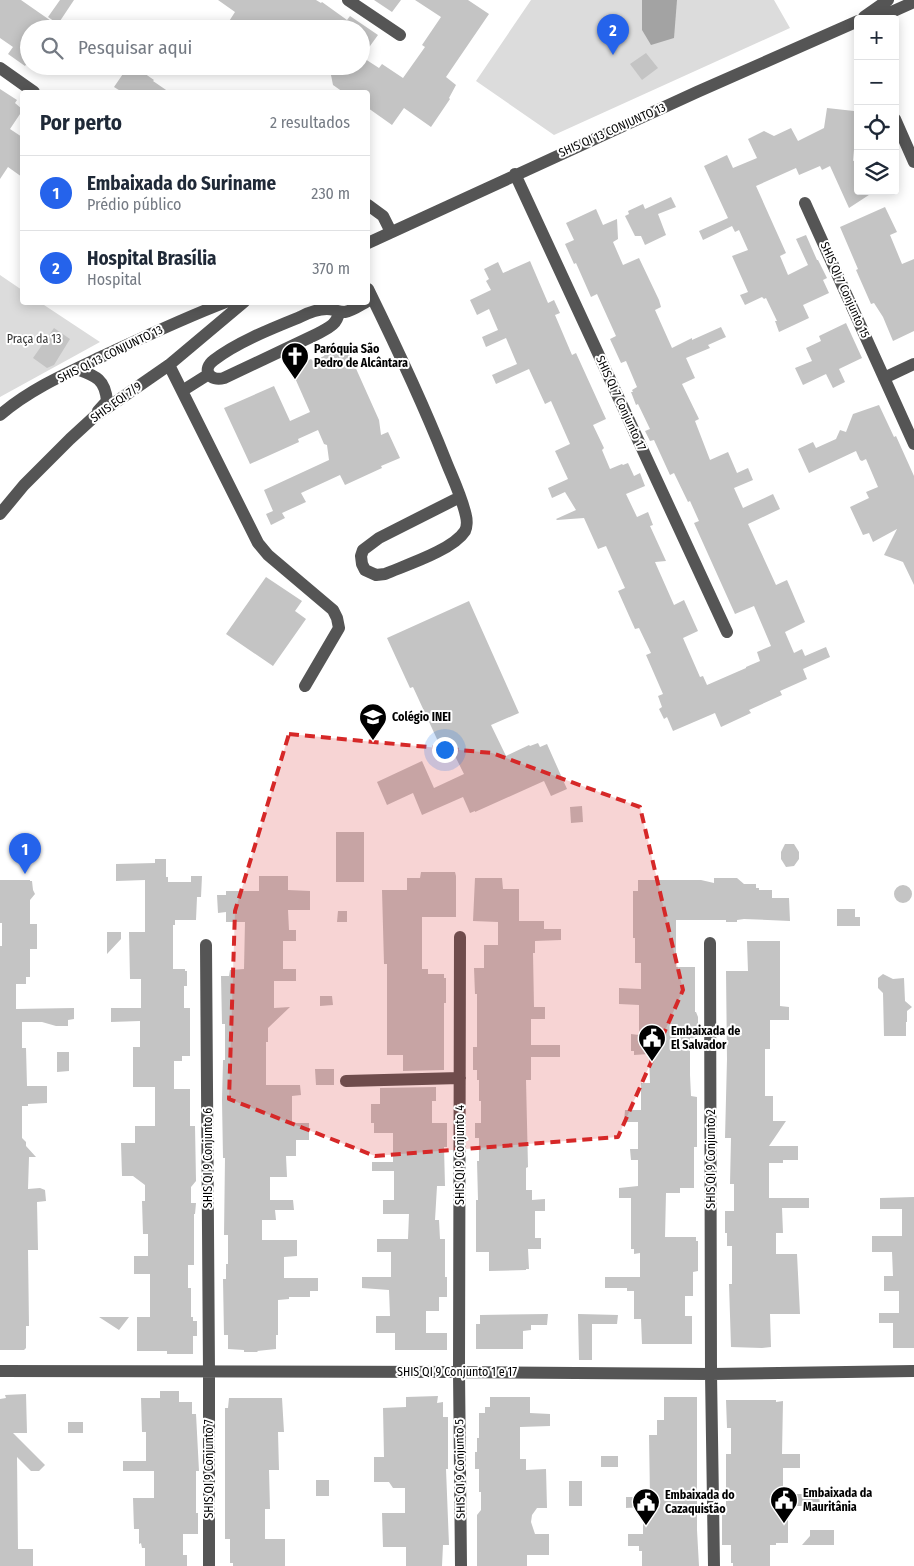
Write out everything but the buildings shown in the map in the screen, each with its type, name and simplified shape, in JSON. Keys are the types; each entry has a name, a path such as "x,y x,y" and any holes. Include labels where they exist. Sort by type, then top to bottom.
{"street":[{"path":"348,0 400,35"},
{"path":"868,15 888,0"},
{"path":"884,15 914,2"},
{"name":"SHIS QI 13 CONJUNTO 13","path":"370,242 697,92 854,25"},
{"path":"0,68 31,90"},
{"path":"899,128 914,161"},
{"name":"SHIS QI 7 Conjunto 17","path":"515,174 727,632"},
{"name":"SHIS QI 7 Conjunto 15","path":"805,203 914,444"},
{"path":"370,207 382,216 391,232"},
{"path":"370,302 428,418 460,497 467,518 466,529 459,539 443,549 385,574 376,575 365,570 361,556 364,550 379,538 460,497"},
{"name":"SHIS QI 13 CONJUNTO 13","path":"0,415 27,394 188,317 218,305"},
{"name":"SHIS EQI 7/9","path":"0,514 24,485 94,417 169,365 240,305"},
{"path":"339,312 338,320 329,328 224,378 213,378 207,370 208,365 214,360 248,341 315,311 334,310 347,312 358,305"},
{"path":"884,378 914,364"},
{"path":"169,365 258,543 268,556 333,610 338,618 339,628 305,686"},
{"path":"77,369 95,376 102,382 106,390 107,401 94,417"},
{"path":"182,391 209,374"},
{"name":"SHIS QI 9 Conjunto 4","path":"459,1372 460,938"},
{"name":"SHIS QI 9 Conjunto 2","path":"710,943 714,1566"},
{"name":"SHIS QI 9 Conjunto 6","path":"206,945 209,1371"},
{"path":"346,1081 460,1078"},
{"name":"SHIS QI 9 Conjunto 1 e 17","path":"0,1371 712,1374 914,1371"},
{"name":"SHIS QI 9 Conjunto 7","path":"209,1371 209,1566"},
{"name":"SHIS QI 9 Conjunto 5","path":"459,1372 461,1566"}],"highlighted area":[{"path":"289,734 492,753 640,807 683,990 618,1137 375,1156 229,1099 235,911"}],"green space":[{"path":"531,0 774,0 790,28 554,135 476,81"},
{"name":"Praça da 13","path":"0,275 20,289 20,305 44,305 100,342 0,397"}],"shaded area":[{"path":"642,0 677,0 674,38 651,45 642,30"}],"place":[{"name":"Hospital Brasília","path":"613,55"},
{"name":"Paróquia São Pedro de Alcântara","path":"295,380"},
{"name":"Colégio INEI","path":"373,741"},
{"name":"Embaixada do Suriname","path":"25,874"},
{"name":"Embaixada de El Salvador","path":"652,1062"},
{"name":"Embaixada da Mauritânia","path":"784,1524"},
{"name":"Embaixada do Cazaquistão","path":"646,1526"}]}
